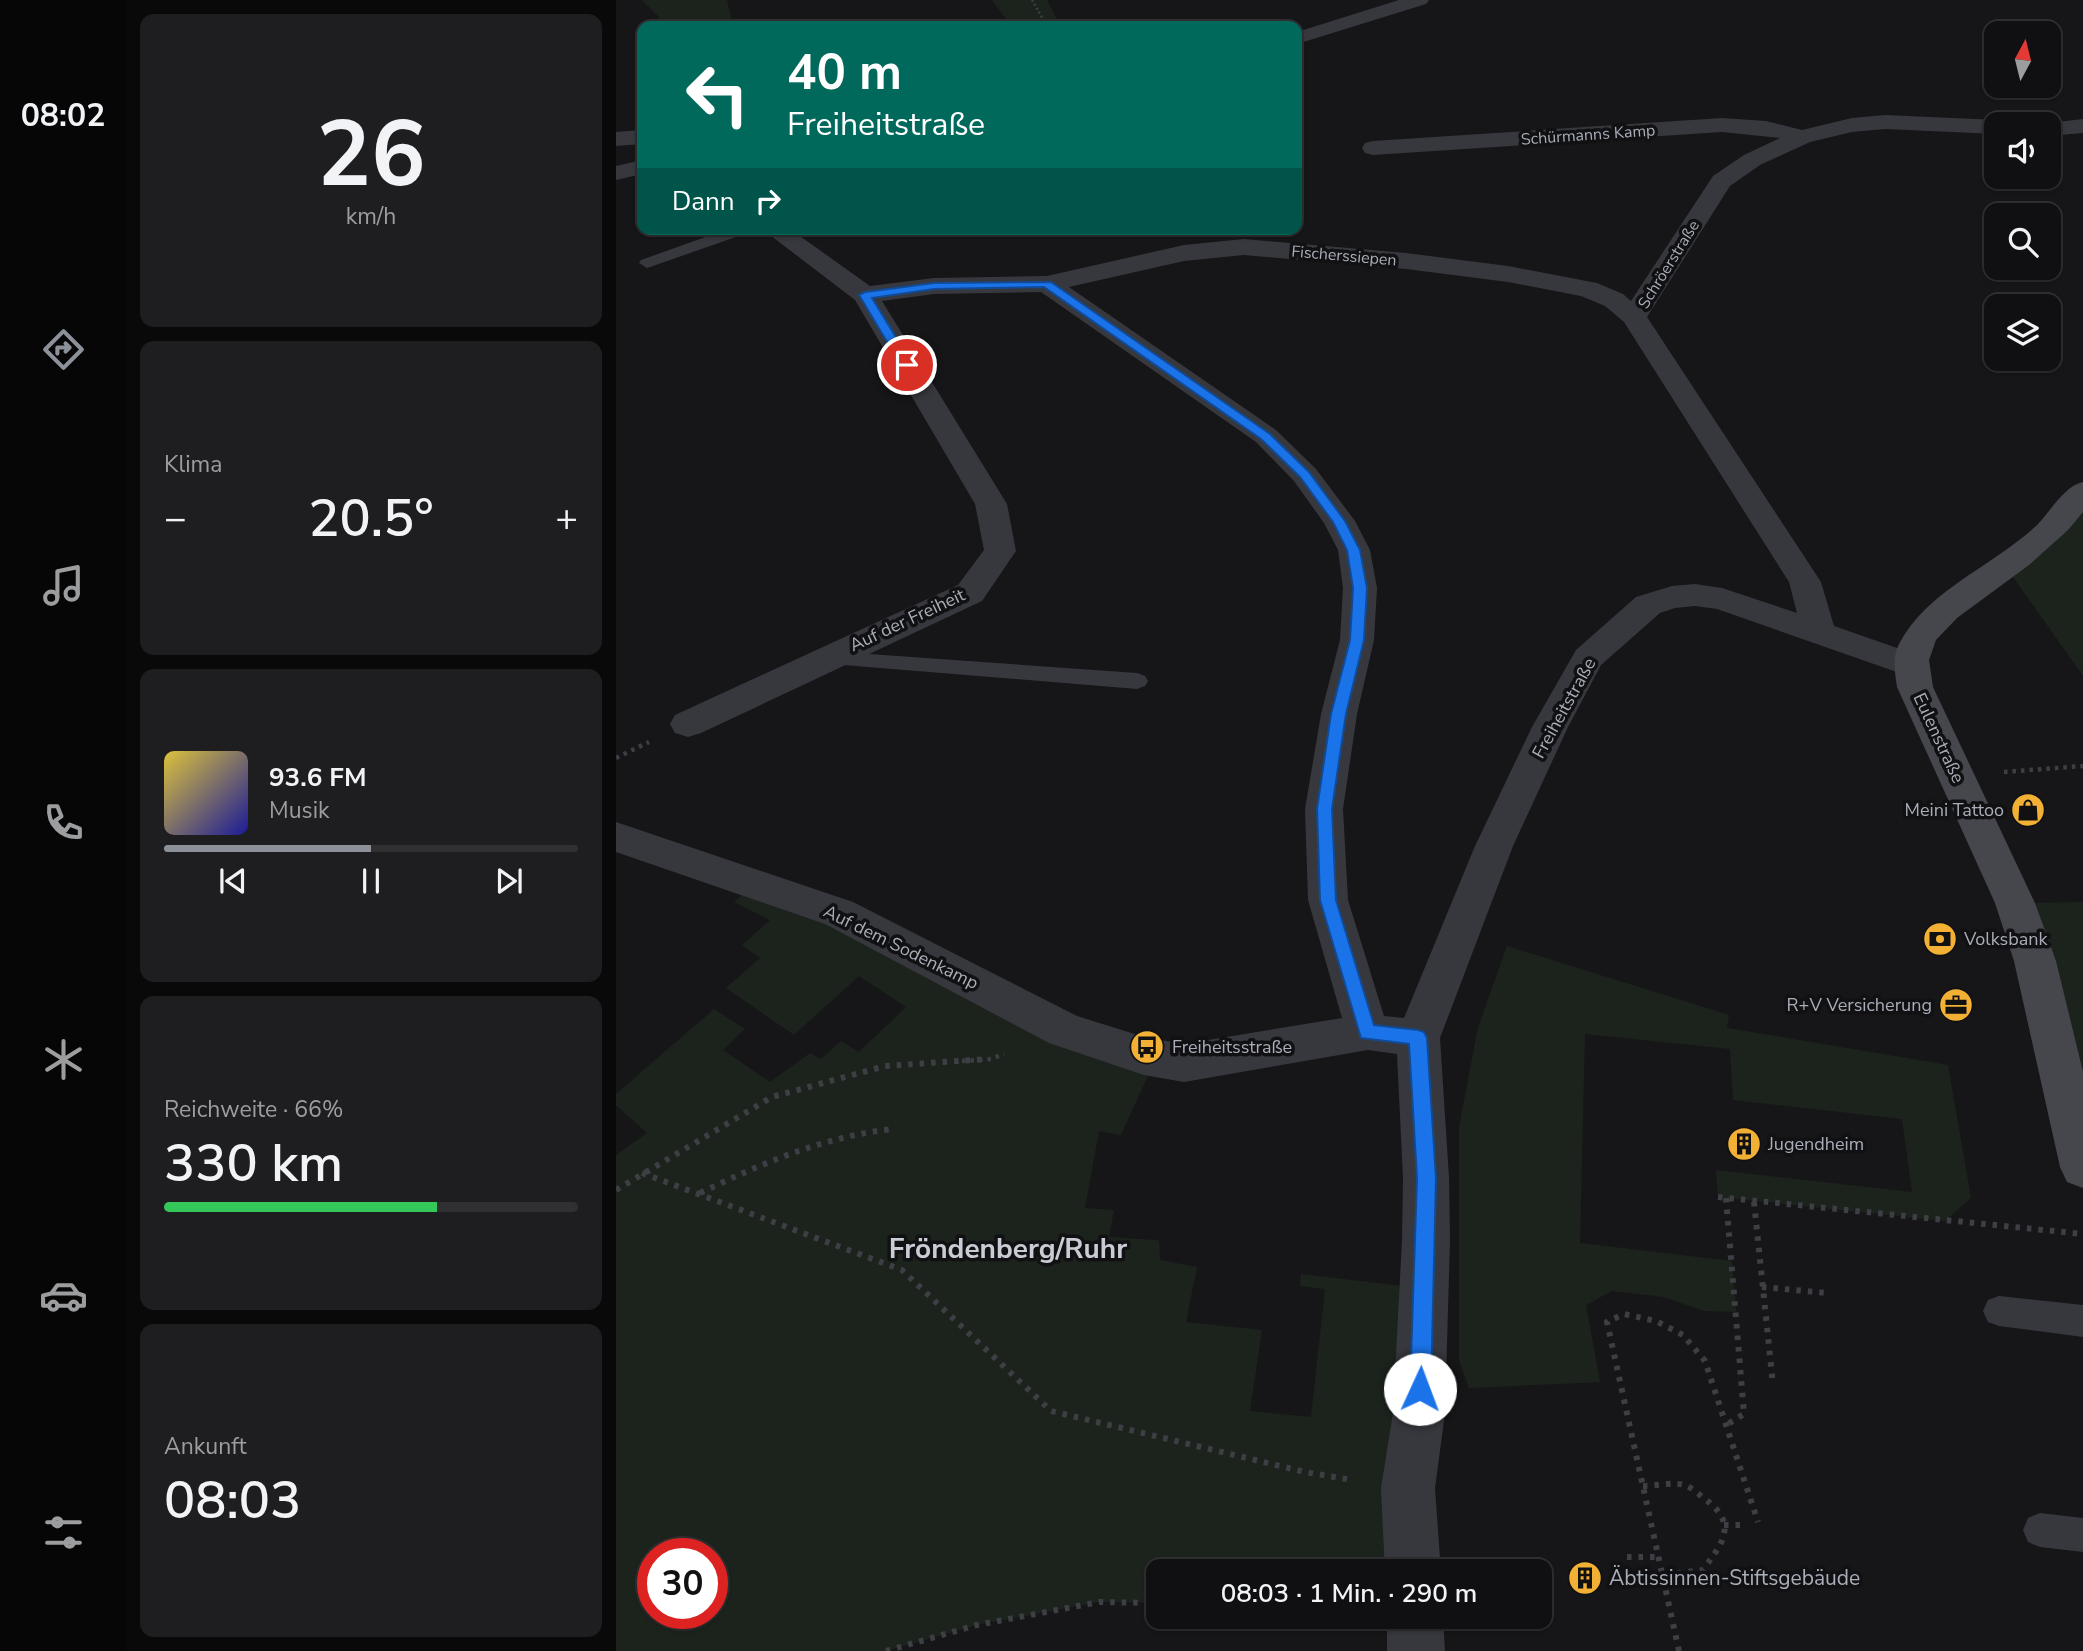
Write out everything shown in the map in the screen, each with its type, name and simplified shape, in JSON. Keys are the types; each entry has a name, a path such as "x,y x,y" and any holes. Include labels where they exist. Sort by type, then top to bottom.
{"main road":[{"path":"1911,665 1914,646 1949,606 2006,567 2059,523 2083,491"},
{"name":"Eulenstraße","path":"1911,665 1915,687 2015,903 2035,961 2083,1167"}],"street":[{"path":"1302,36 1419,0"},
{"name":"Schröerstraße","path":"1819,632 1805,582 1634,317 1721,181 1752,160 1802,137 1852,125 1885,122 1984,126"},
{"name":"Schürmanns Kamp","path":"1373,148 1722,125 1766,128 1802,137"},
{"path":"2061,128 2083,126"},
{"path":"616,139 637,137"},
{"path":"616,173 637,168"},
{"path":"782,235 865,295 934,286 1047,284 1266,436 1304,475 1339,521 1354,550 1360,588 1357,640 1339,714 1324,809 1328,900 1368,1032 1418,1038 1426,1178 1426,1240 1419,1413 1408,1488 1412,1559"},
{"name":"Fischerssiepen","path":"1047,284 1184,253 1244,247 1406,261 1508,274 1588,289 1614,300 1634,317"},
{"name":"Auf der Freiheit","path":"688,724 970,593 1000,551 991,504 865,295"},
{"name":"Freiheitstraße","path":"1418,1038 1494,846 1550,727 1588,658 1648,605 1672,597 1695,595 1722,599 1911,665"},
{"name":"Auf dem Sodenkamp","path":"616,836 839,913 1064,1030 1144,1056 1184,1063 1368,1032"},
{"path":"1415,1629 1416,1651"}],"lane":[{"path":"647,263 727,235"},
{"path":"827,658 1136,681"},
{"path":"1999,1311 2083,1321"},
{"path":"2040,1530 2083,1535"}],"path":[{"path":"1032,0 1044,21"},
{"path":"1958,776 2083,766"},
{"path":"616,1189 772,1097 885,1066 991,1059 1064,1030"},
{"path":"699,1194 786,1152 857,1132 892,1129"},
{"path":"642,1173 902,1270 1051,1411 1305,1472"},
{"path":"1718,1198 2083,1234"},
{"path":"1726,1198 1744,1415 1726,1425"},
{"path":"1754,1202 1773,1385"},
{"path":"1762,1287 1827,1293"},
{"path":"1679,1651 1607,1322 1624,1314 1656,1321 1683,1335 1705,1361 1758,1522"},
{"path":"1643,1486 1686,1485 1721,1513 1724,1525 1725,1535 1703,1570 1662,1574"},
{"path":"1724,1525 1744,1525"},
{"path":"1627,1557 1659,1557"},
{"path":"887,1651 977,1625 1099,1602 1146,1603"}],"shaded area":[{"path":"642,0 727,0 732,21 658,21 660,18"},
{"path":"992,0 1047,0 1058,21 1007,21"},
{"path":"2083,491 2083,676 2006,567"},
{"path":"755,884 1156,1058 1121,1135 1099,1131 1085,1208 1114,1210 1109,1237 1159,1241 1160,1260 1197,1267 1186,1322 1262,1330 1250,1411 1311,1417 1325,1289 1300,1286 1301,1274 1403,1286 1413,1559 1146,1559 1146,1603 1099,1602 977,1625 886,1651 616,1651 616,1155 647,1133 616,1105 616,1094 714,1009 745,1029 723,1050 770,1082 810,1053 821,1059 841,1041 859,1052 906,1007 859,976 794,1035 726,988 760,958 742,945 770,920 734,902"},
{"path":"2083,902 2083,1167 2015,903"},
{"path":"1507,946 1729,1015 1727,1028 1948,1065 1971,1198 1945,1221 1718,1197 1716,1170 1912,1192 1902,1119 1733,1100 1730,1049 1585,1034 1580,1243 1732,1261 1736,1312 1704,1311 1664,1297 1612,1291 1586,1305 1600,1382 1469,1388 1459,1360 1459,1127 1478,1027"}],"place":[{"name":"Meini Tattoo","path":"2028,810"},
{"name":"Volksbank","path":"1940,939"},
{"name":"R+V Versicherung","path":"1956,1005"},
{"name":"Freiheitsstraße","path":"1147,1047"},
{"name":"Jugendheim","path":"1744,1144"},
{"name":"Äbtissinnen-Stiftsgebäude","path":"1585,1578"}],"district":[{"name":"Fröndenberg/Ruhr","path":"1008,1248"}],"route":[{"path":"907,365 865,295 934,286 1008,287 1047,284 1266,436 1304,475 1339,521 1354,550 1360,588 1357,640 1339,714 1324,809 1328,900 1368,1032 1418,1038 1426,1178 1420,1389"}]}
